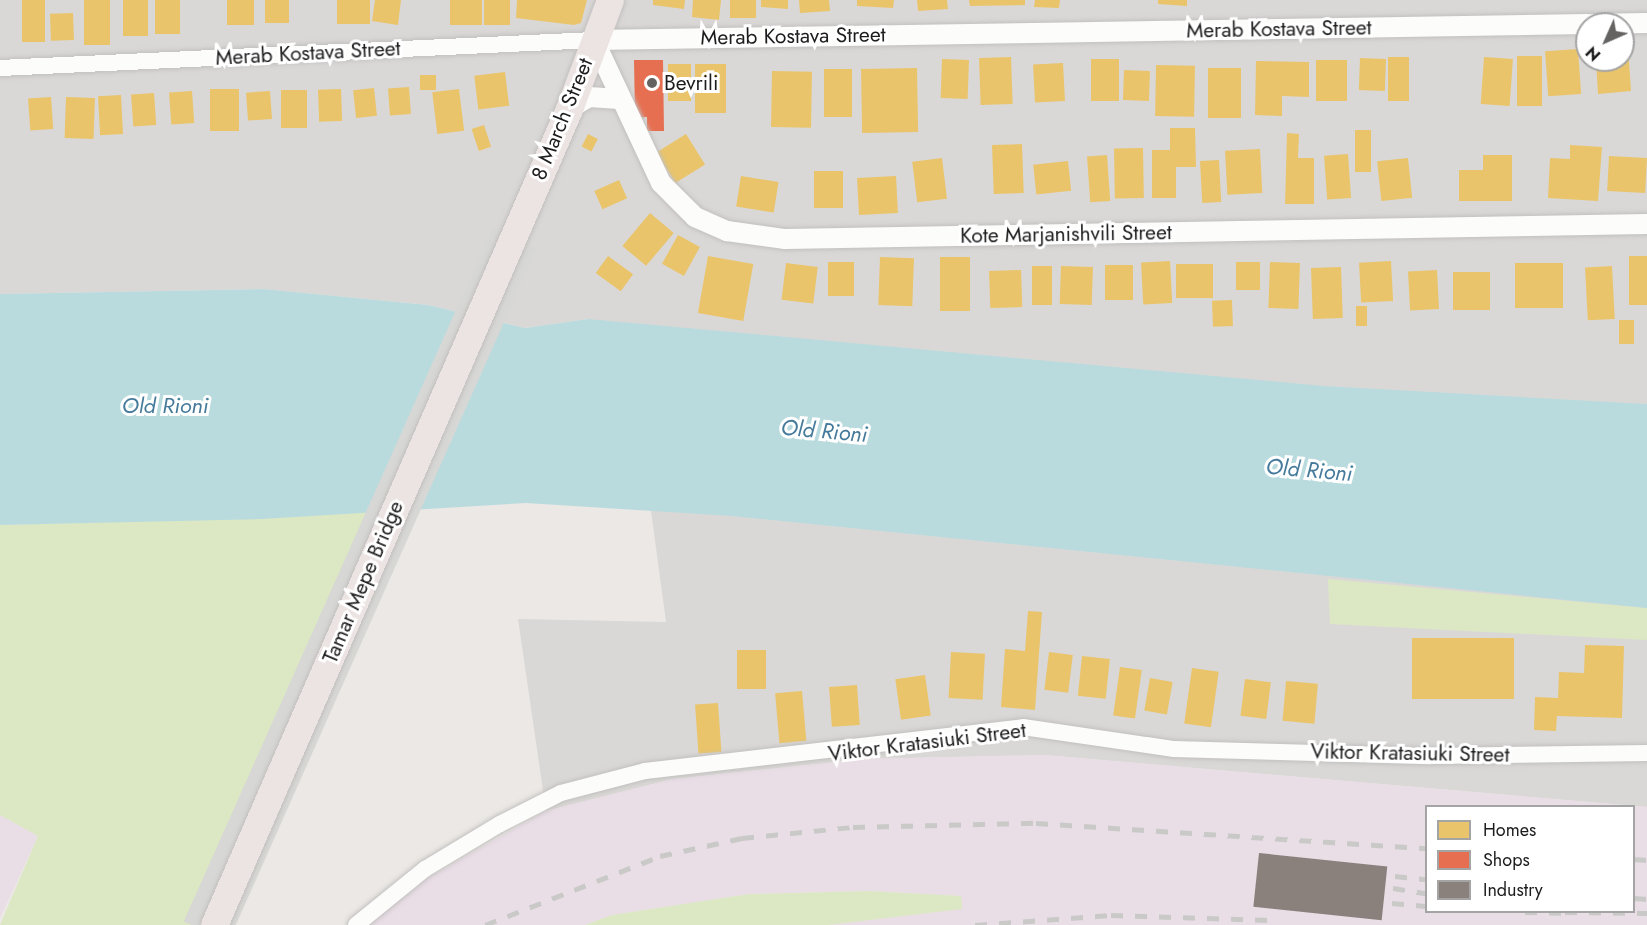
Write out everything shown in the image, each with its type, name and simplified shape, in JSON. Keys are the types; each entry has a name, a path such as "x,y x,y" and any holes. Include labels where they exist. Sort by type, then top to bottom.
{"highway":[{"name":"8 March Street","path":"512,238 569,109 610,0"},
{"name":"Tamar Mepe Bridge","path":"214,925 512,238"}],"street":[{"name":"Merab Kostava Street","path":"0,68 594,40 1575,24"},
{"name":"Kote Marjanishvili Street","path":"594,40 619,99 661,183 695,218 727,231 785,239 1647,224"},
{"path":"569,109 589,96 619,99"},
{"name":"Viktor Kratasiuki Street","path":"356,925 425,869 500,824 561,793 645,771 1023,727 1174,749 1430,756 1647,753"}],"shaded area":[{"path":"0,0 1647,0 1647,807 1044,755 866,759 673,779 546,811 518,619 666,622 651,511 588,319 525,328 428,305 263,289 0,294"},
{"path":"1044,755 1624,805 1425,805 1425,913 1635,913 1635,806 1647,807 1647,925 828,925 962,908 961,896 869,891 749,894 612,915 585,925 367,925 419,883 546,811 673,779 866,759"},
{"path":"0,815 38,836 0,918"}],"green space":[{"path":"388,511 203,925 0,925 38,836 0,815 0,525"},
{"path":"1328,579 1647,608 1647,640 1330,624"},
{"path":"869,891 961,896 962,909 828,925 585,925 612,915 749,894"}],"water":[{"name":"Old Rioni","path":"263,289 428,305 525,328 588,319 1324,386 1647,404 1647,608 732,516 526,503 262,519 0,525 0,294"}],"pier":[{"path":"492,229 537,249 236,925 192,925 184,921"}],"building: Homes":[{"path":"22,0 45,0 45,42 22,42"},
{"path":"84,0 110,0 110,45 84,45"},
{"path":"123,0 148,0 148,36 123,36"},
{"path":"155,0 180,0 180,34 155,34"},
{"path":"227,0 254,0 254,25 227,25"},
{"path":"265,0 289,0 289,23 265,23"},
{"path":"337,0 370,0 370,24 337,24"},
{"path":"375,0 401,0 398,25 372,21"},
{"path":"450,0 482,0 482,25 450,25"},
{"path":"484,0 510,0 510,25 484,25"},
{"path":"517,0 587,0 581,23 574,25 516,18"},
{"path":"653,0 685,0 684,9 653,5"},
{"path":"693,0 721,0 719,20 692,17"},
{"path":"730,0 756,0 756,18 730,18"},
{"path":"761,0 788,0 788,9 761,7"},
{"path":"799,0 829,0 830,11 800,13"},
{"path":"857,0 894,0 893,8 857,6"},
{"path":"917,0 947,0 948,9 918,11"},
{"path":"969,0 1025,0 1025,5 970,6"},
{"path":"1035,0 1060,0 1059,8 1034,7"},
{"path":"1158,0 1187,0 1187,6 1158,4"},
{"path":"73,13 74,40 51,41 50,14"},
{"path":"1575,49 1575,72 1580,72 1581,94 1548,96 1545,51"},
{"path":"1517,56 1542,56 1542,106 1517,106"},
{"path":"1011,57 1013,104 981,105 979,58"},
{"path":"1388,57 1409,57 1409,101 1388,101"},
{"path":"1484,57 1513,59 1510,106 1481,104"},
{"path":"1360,58 1386,59 1385,91 1359,90"},
{"path":"942,59 969,60 968,99 941,98"},
{"path":"1091,59 1119,59 1119,101 1091,101"},
{"path":"1316,60 1347,60 1347,101 1316,101"},
{"path":"1256,61 1309,62 1309,97 1282,96 1282,116 1255,115"},
{"path":"1063,63 1065,101 1035,103 1033,65"},
{"path":"668,64 691,64 691,101 668,101"},
{"path":"695,64 726,64 726,113 695,113"},
{"path":"1156,65 1195,66 1194,117 1155,116"},
{"path":"917,68 918,132 862,133 861,69"},
{"path":"1208,68 1241,68 1241,118 1208,118"},
{"path":"824,69 852,69 852,117 824,117"},
{"path":"1124,70 1150,71 1149,101 1123,100"},
{"path":"772,71 812,72 811,128 771,127"},
{"path":"505,72 509,106 478,110 474,76"},
{"path":"1597,72 1630,72 1631,91 1598,94"},
{"path":"420,75 436,75 436,90 420,90"},
{"path":"409,87 411,114 390,115 388,88"},
{"path":"374,88 377,116 356,118 353,90"},
{"path":"210,89 239,89 239,131 210,131"},
{"path":"341,89 342,121 319,122 318,90"},
{"path":"459,89 464,131 437,134 432,92"},
{"path":"281,90 307,90 307,128 281,128"},
{"path":"192,91 194,123 171,125 169,93"},
{"path":"270,91 272,119 248,121 246,93"},
{"path":"154,93 156,125 133,127 131,95"},
{"path":"121,95 123,134 100,135 98,96"},
{"path":"51,97 53,129 30,131 28,99"},
{"path":"66,97 95,98 94,139 65,138"},
{"path":"484,125 491,147 479,151 472,129"},
{"path":"1170,128 1195,128 1196,167 1176,167 1176,198 1152,198 1152,150 1170,150"},
{"path":"1355,130 1371,130 1371,172 1355,172"},
{"path":"1287,133 1299,134 1298,158 1314,158 1314,204 1285,204"},
{"path":"588,134 598,139 591,151 582,146"},
{"path":"686,134 705,165 675,183 656,153"},
{"path":"1022,144 1024,193 994,194 992,145"},
{"path":"1570,145 1602,147 1598,201 1548,198 1550,158 1570,159"},
{"path":"1143,148 1144,198 1115,198 1114,149"},
{"path":"1260,149 1262,193 1227,195 1225,151"},
{"path":"1348,154 1351,198 1327,200 1324,156"},
{"path":"1107,155 1110,201 1090,202 1087,156"},
{"path":"1483,155 1512,155 1512,201 1459,201 1459,170 1483,170"},
{"path":"1609,156 1647,158 1645,193 1607,191"},
{"path":"942,158 947,199 917,202 912,162"},
{"path":"1408,158 1412,198 1381,201 1377,161"},
{"path":"1219,160 1221,202 1202,203 1200,161"},
{"path":"1068,161 1071,191 1036,194 1033,165"},
{"path":"814,171 843,171 843,208 814,208"},
{"path":"741,176 779,182 774,213 736,207"},
{"path":"896,176 898,213 859,215 857,178"},
{"path":"619,180 627,198 602,209 594,191"},
{"path":"650,213 674,233 646,266 622,246"},
{"path":"678,235 700,247 684,276 662,264"},
{"path":"608,256 633,274 621,291 596,273"},
{"path":"708,256 753,264 743,321 698,313"},
{"path":"1629,256 1647,256 1647,305 1629,305"},
{"path":"880,257 914,258 912,306 878,305"},
{"path":"940,257 970,257 970,311 940,311"},
{"path":"1170,261 1172,303 1143,304 1141,263"},
{"path":"1391,261 1393,301 1361,303 1359,263"},
{"path":"828,262 854,262 854,296 828,296"},
{"path":"1236,262 1260,262 1260,290 1236,290"},
{"path":"1270,262 1300,263 1298,309 1268,308"},
{"path":"786,263 818,267 813,304 781,300"},
{"path":"1515,263 1563,263 1563,308 1515,308"},
{"path":"1176,264 1213,264 1213,298 1176,298"},
{"path":"1105,265 1133,265 1133,300 1105,300"},
{"path":"1032,266 1052,266 1052,305 1032,305"},
{"path":"1061,266 1093,267 1092,305 1060,304"},
{"path":"1612,266 1615,319 1588,320 1585,267"},
{"path":"1341,267 1343,318 1313,319 1311,268"},
{"path":"1021,270 1022,307 990,308 989,271"},
{"path":"1437,270 1439,309 1410,310 1408,272"},
{"path":"1453,272 1490,272 1490,310 1453,310"},
{"path":"1232,300 1233,326 1213,327 1212,301"},
{"path":"1356,306 1367,306 1367,326 1356,326"},
{"path":"1619,320 1634,320 1634,344 1619,344"},
{"path":"1028,611 1042,612 1035,710 1001,707 1005,649 1025,651"},
{"path":"1412,638 1514,638 1514,699 1412,699"},
{"path":"1585,645 1624,646 1622,718 1557,716 1556,731 1534,730 1535,697 1558,698 1559,672 1584,673"},
{"path":"737,650 766,650 766,689 737,689"},
{"path":"951,652 985,654 983,700 949,698"},
{"path":"1049,652 1073,655 1068,693 1044,690"},
{"path":"1082,656 1110,659 1106,699 1078,696"},
{"path":"1120,667 1142,670 1135,719 1113,716"},
{"path":"1192,668 1219,672 1211,727 1184,723"},
{"path":"925,675 931,716 901,720 895,679"},
{"path":"1150,678 1173,682 1167,714 1144,710"},
{"path":"1245,679 1271,682 1266,719 1240,716"},
{"path":"1286,681 1318,684 1314,724 1283,721"},
{"path":"857,685 860,725 832,727 829,687"},
{"path":"802,691 806,741 779,743 775,693"},
{"path":"718,703 721,752 698,753 695,705"}],"building: Shops":[{"path":"634,60 663,60 664,131 647,131 647,117 635,118"}],"building: Industry":[{"path":"1259,853 1387,866 1382,920 1253,907"}],"railway":[{"path":"485,925 660,856 742,838 853,827 1036,823 1425,848"},
{"path":"1635,859 1647,860"},
{"path":"1395,876 1425,879"},
{"path":"1393,888 1425,893"},
{"path":"1635,898 1647,899"},
{"path":"1392,903 1425,906"},
{"path":"1635,913 1647,913"},
{"path":"975,925 1111,915 1270,920"}],"place":[{"name":"Bevrili","path":"652,83"}]}
